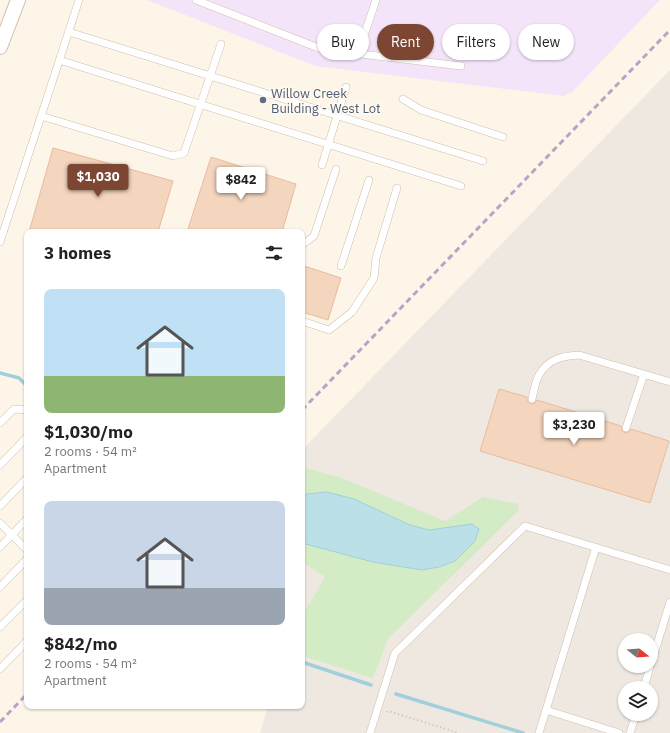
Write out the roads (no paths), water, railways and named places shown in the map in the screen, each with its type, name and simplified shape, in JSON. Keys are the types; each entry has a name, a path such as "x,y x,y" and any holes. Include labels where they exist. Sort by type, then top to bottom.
{"street":[{"path":"0,47 18,0"}],"lane":[{"path":"0,242 79,0"},
{"path":"196,0 317,47"},
{"path":"368,24 376,0"},
{"path":"69,32 483,161"},
{"path":"41,116 173,156 184,153 221,44"},
{"path":"369,54 461,66"},
{"path":"59,60 461,186"},
{"path":"322,165 346,88"},
{"path":"403,99 420,110 503,137"},
{"path":"305,242 314,236 336,169"},
{"path":"341,266 369,180"},
{"path":"305,322 329,330 352,312 374,278 376,258 398,188"},
{"path":"532,399 539,375 548,363 565,356 579,355 670,382"},
{"path":"626,428 644,374"},
{"path":"0,423 14,409 24,410"},
{"path":"0,465 24,440"},
{"path":"0,506 24,481"},
{"path":"0,546 24,522"},
{"path":"0,523 24,547"},
{"path":"370,733 395,653 525,526 670,570"},
{"path":"539,733 596,547"},
{"path":"0,587 24,562"},
{"path":"658,642 670,602"},
{"path":"0,627 24,603"},
{"path":"0,669 24,644"},
{"path":"546,710 619,733"},
{"path":"630,733 634,721"}],"water":[{"path":"327,492 354,499 410,525 429,530 472,524 479,529 475,541 455,561 439,567 422,570 373,562 305,544 305,496 307,494"}],"waterway":[{"path":"0,373 19,378 24,383"},
{"path":"305,663 371,685"},
{"path":"396,694 523,733"}],"railway":[{"path":"305,407 670,30"},
{"path":"0,722 24,697"}],"place":[{"name":"Willow Creek Building - West Lot","path":"263,100"}]}
